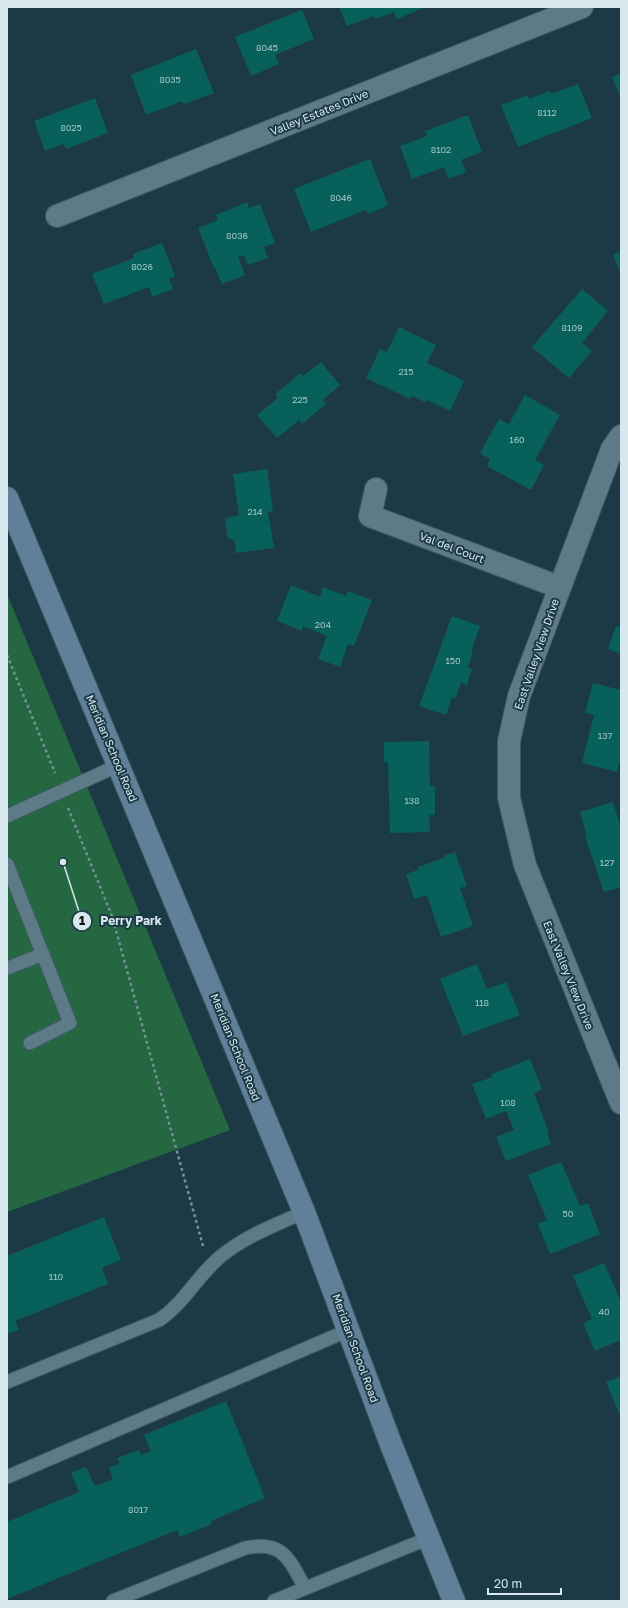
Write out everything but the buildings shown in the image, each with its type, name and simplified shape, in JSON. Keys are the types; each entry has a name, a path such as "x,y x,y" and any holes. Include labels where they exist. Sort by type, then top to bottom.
{"main road":[{"name":"Meridian School Road","path":"7,498 304,1212 350,1330 392,1447 430,1538 454,1601"}],"street":[{"name":"Valley Estates Drive","path":"57,216 582,7"},
{"name":"East Valley View Drive","path":"621,436 612,449 519,696 510,741 509,798 525,865 621,1103"},
{"name":"Val del Court","path":"376,489 370,516 559,587"}],"lane":[{"path":"7,816 119,765"},
{"path":"7,864 13,895 43,954 70,1023 30,1043"},
{"path":"8,968 43,954"},
{"path":"7,1382 159,1320 172,1312 208,1268 225,1252 304,1212"},
{"path":"7,1477 350,1330"},
{"path":"274,1601 430,1538"},
{"path":"113,1601 245,1548 260,1545 275,1548 285,1556 305,1588"}],"path":[{"path":"7,655 112,916 204,1251"}],"green space":[{"path":"7,594 230,1130 7,1212"}],"place":[{"name":"Perry Park","path":"63,862"}]}
